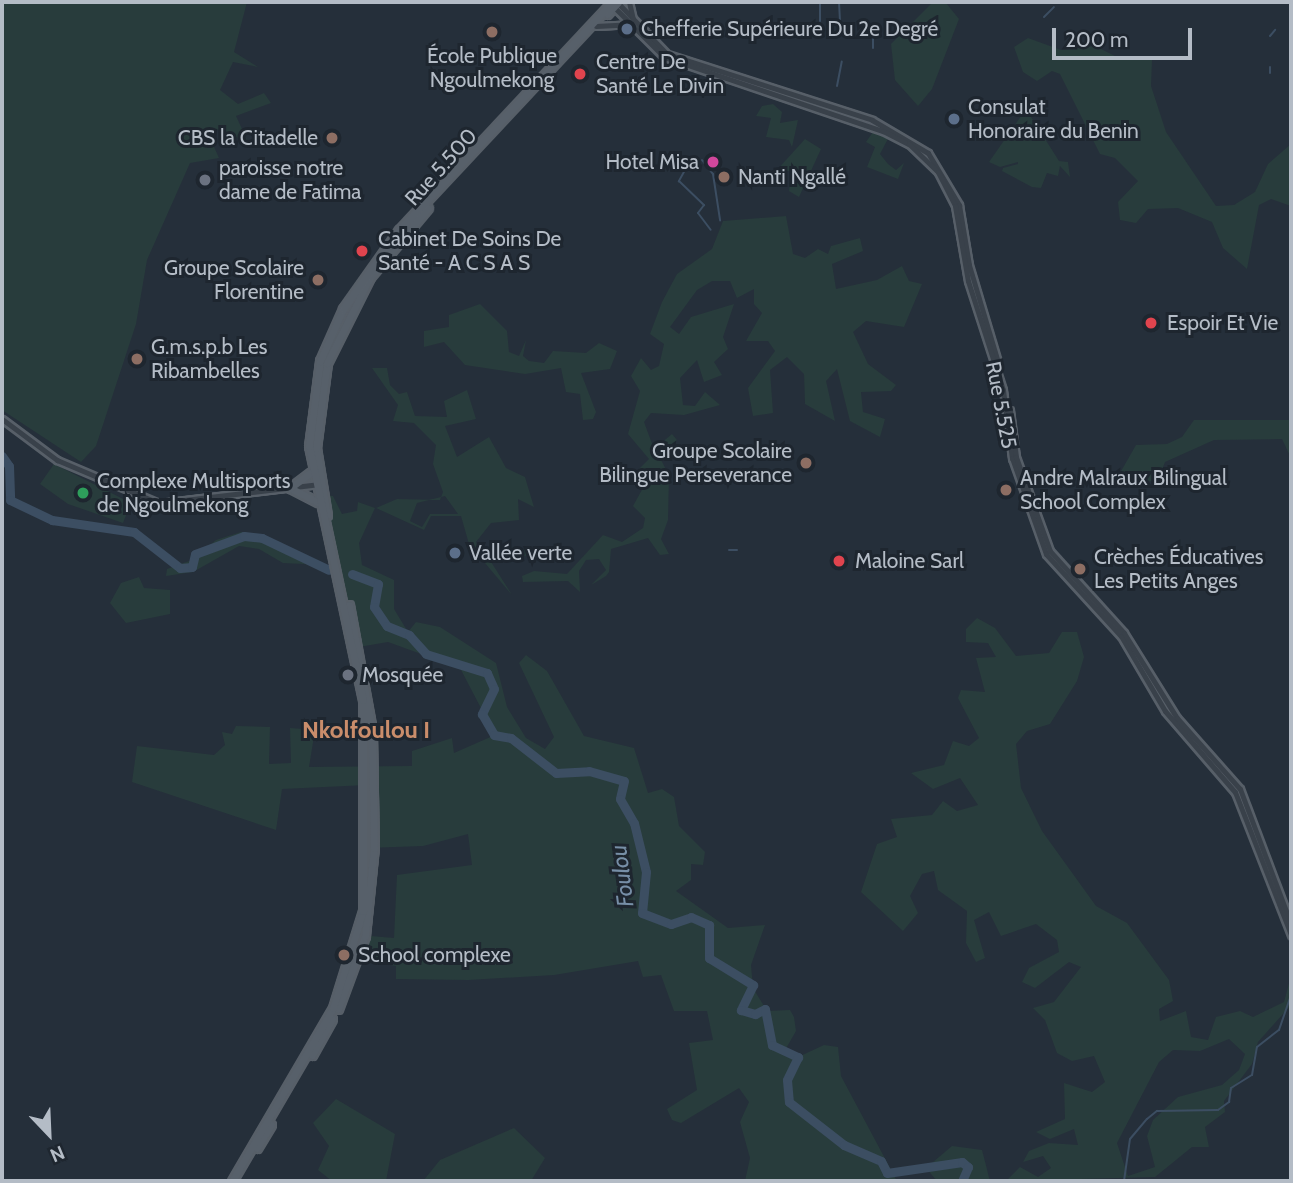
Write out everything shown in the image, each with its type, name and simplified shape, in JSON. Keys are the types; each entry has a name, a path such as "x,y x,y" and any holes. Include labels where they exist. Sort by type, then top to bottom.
{"main road":[{"name":"Rue 5.500","path":"317,485 321,383 348,312 403,235 615,3"},
{"name":"Rue 5.500","path":"234,1181 334,1008 350,967 363,911 370,810 364,671 317,485 311,472 314,381 353,292 399,230 615,3"},
{"path":"311,472 290,488 321,503"}],"street":[{"path":"596,26 633,23 629,2"},
{"name":"Rue 5.525","path":"615,3 670,60 883,131 909,144 938,172 955,206 968,281 1003,390 1012,458 1046,554 1121,636 1165,710 1235,792 1291,935"},
{"name":"Rue 5.525","path":"633,23 676,58 899,132 942,170 959,205 969,265 1006,389 1016,457 1050,551 1124,633 1177,718 1240,789 1291,924"},
{"path":"2,419 57,460 159,503 317,485"}],"green space":[{"path":"2,2 247,2 234,52 258,67 233,62 220,90 238,104 264,93 271,103 236,116 248,142 216,129 211,140 219,158 190,163 147,260 136,324 96,446 81,462 2,410"},
{"path":"933,2 946,3 959,19 932,89 918,106 895,80 891,44"},
{"path":"1028,38 1061,50 1095,46 1119,58 1152,60 1151,86 1166,132 1216,206 1234,205 1255,192 1268,164 1291,144 1291,206 1271,199 1259,205 1247,269 1223,248 1212,222 1178,208 1148,209 1136,223 1120,220 1118,202 1138,181 1115,158 1100,154 1060,74 1052,71 1037,81 1023,72 1014,47"},
{"path":"773,104 782,112 780,123 798,120 792,147 789,140 766,137 771,118 756,116 762,106"},
{"path":"1026,109 1059,161 1068,162 1070,177 1060,166 1058,176 1047,173 1041,188 1032,187 1002,171 1003,168 1018,162 1000,167 989,162"},
{"path":"875,129 890,135 880,154 888,164 896,170 904,163 898,179 867,167 875,147 866,142"},
{"path":"805,139 821,149 799,197 789,191 791,171 776,171"},
{"path":"786,216 793,254 805,258 818,249 828,254 831,246 860,238 863,251 832,264 836,289 877,280 902,266 909,281 922,284 904,327 866,321 853,332 868,364 896,385 891,391 861,392 863,412 885,419 880,437 850,421 837,369 826,381 835,421 805,404 804,374 787,357 770,370 773,413 753,416 748,388 775,351 768,341 746,341 762,313 754,304 754,289 737,298 730,281 712,281 697,290 670,327 679,334 691,317 734,304 723,337 728,349 714,362 722,375 704,382 697,360 680,378 683,405 695,406 705,392 720,405 684,415 651,413 644,422 654,449 672,434 677,440 660,458 669,475 668,520 661,539 669,554 660,555 648,538 611,549 609,572 591,585 606,570 599,559 586,560 579,571 580,592 568,581 523,582 522,576 534,571 567,574 603,535 622,542 643,528 645,518 633,506 644,486 631,477 649,459 628,434 640,391 631,376 641,358 651,370 659,366 664,344 650,334 662,302 677,274 712,249 723,221"},
{"path":"480,304 507,331 509,352 519,356 526,340 523,356 529,361 544,363 553,351 586,353 599,343 617,351 610,369 581,373 596,412 593,419 583,420 580,394 566,392 561,368 525,374 465,365 444,342 424,347 424,331 449,327 449,315"},
{"path":"372,368 387,368 390,385 399,394 407,392 415,416 447,417 444,401 467,390 476,419 445,426 457,457 489,437 506,468 525,477 534,507 518,499 519,520 491,523 476,542 480,553 497,546 530,550 530,555 514,558 500,551 486,554 512,595 469,544 461,516 431,516 424,530 376,508 397,499 430,500 417,503 410,521 422,527 430,514 458,514 445,496 441,497 443,492 433,464 436,445 414,423 393,421 398,405"},
{"path":"1194,420 1291,420 1291,458 1282,439 1214,440 1165,462 1157,483 1120,473 1136,445 1167,444 1182,437"},
{"name":"Complexe Multisports de Ngoulmekong","path":"54,464 131,503 123,523 68,504 40,484"},
{"path":"322,495 333,496 342,514 357,511 358,502 375,508 359,543 362,565 394,580 394,609 408,632 416,622 440,627 496,663 507,707 526,738 545,749 554,737 519,663 526,655 547,671 584,736 634,748 648,793 662,789 674,797 679,826 705,852 703,865 691,864 691,880 676,891 728,928 765,925 751,965 753,988 767,1011 790,1010 794,1017 796,1031 784,1052 796,1058 824,1045 838,1047 841,1076 897,1181 745,1181 750,1158 740,1122 749,1102 739,1088 681,1123 672,1120 667,1109 697,1090 689,1043 713,1040 707,1011 674,1011 661,975 643,977 638,961 554,975 468,980 396,979 396,966 353,958 359,935 394,938 397,875 472,865 468,834 423,846 367,848 367,785 282,789 276,830 132,782 137,746 214,755 225,745 222,732 232,734 236,726 270,727 269,764 291,763 290,728 315,730 309,767 412,766 412,751 452,738 454,753 495,735 460,668 388,642 353,648"},
{"path":"241,532 256,534 322,565 283,563 259,549 239,546 193,572 166,576 167,569 192,560 216,540"},
{"path":"139,577 144,588 170,590 170,614 126,623 110,603 121,583"},
{"path":"977,618 995,628 1016,656 1049,653 1062,632 1077,632 1084,657 1077,681 1050,724 1027,731 1016,744 1021,788 1042,831 1096,906 1127,923 1169,980 1173,1001 1159,1009 1160,1021 1186,1011 1191,1037 1208,1040 1216,1017 1240,1011 1253,1017 1284,1002 1291,976 1291,1005 1258,1042 1252,1064 1224,1101 1225,1112 1205,1127 1209,1147 1192,1147 1155,1177 1006,1181 1020,1167 1038,1177 1051,1168 1043,1156 1023,1162 1029,1151 1049,1143 1078,1145 1074,1129 1050,1139 1036,1132 1065,1119 1064,1083 1092,1092 1105,1082 1094,1056 1072,1061 1057,1053 1045,1020 1033,1008 1054,1002 1081,967 1069,962 1035,988 1022,982 1029,968 1059,952 1057,940 1036,924 1001,936 989,912 974,920 985,958 976,962 966,943 967,911 938,890 934,871 922,874 910,896 918,913 903,931 861,892 877,844 897,837 891,819 932,815 943,801 957,811 978,805 960,778 933,789 911,773 944,765 953,741 969,746 979,738 958,698 961,690 985,692 976,658 996,657 988,643 966,642 966,629","holes":["1229,1039 1245,1054 1239,1070 1222,1085 1178,1097 1153,1120 1147,1136 1155,1167 1128,1176 1117,1143 1159,1062 1173,1050 1200,1051"]},
{"path":"336,1099 395,1134 386,1181 332,1181 318,1170 329,1146 313,1123"},
{"path":"514,1128 545,1158 531,1181 423,1181 440,1160"},
{"path":"952,1146 982,1150 990,1181 937,1181 926,1168"}],"waterway":[{"path":"796,2 810,2"},
{"path":"820,2 820,21"},
{"path":"839,2 840,21"},
{"path":"1044,17 1054,7"},
{"path":"681,37 683,26"},
{"path":"719,28 710,27 709,35 719,36"},
{"path":"1270,36 1275,30"},
{"path":"873,36 873,48"},
{"path":"837,86 842,61"},
{"path":"1270,67 1270,73"},
{"path":"702,160 713,174 720,220"},
{"path":"685,170 679,181 704,205 698,213 711,230"},
{"name":"Foulou","path":"2,456 9,466 10,500 52,520 134,532 180,568 192,567 195,554 244,536 262,538 329,570"},
{"path":"729,550 737,550"},
{"name":"Foulou","path":"352,574 378,584 374,607 387,626 409,635 426,654 487,673 494,689 482,714 494,735 511,738 556,773 589,771 624,781 620,799 634,823 646,872 642,913 671,924 691,917 709,925 709,958 753,985 741,1010 755,1014 765,1009 772,1045 798,1057 787,1080 789,1102 844,1145 881,1161 887,1173 962,1162 968,1167 962,1181"},
{"path":"1124,1181 1130,1139 1157,1111 1218,1110 1229,1102 1231,1088 1252,1075 1257,1047 1279,1030 1291,996"}],"place":[{"name":"Chefferie Supérieure Du 2e Degré","path":"627,29"},
{"name":"École Publique Ngoulmekong","path":"492,32"},
{"name":"Centre De Santé Le Divin","path":"580,74"},
{"name":"Consulat Honoraire du Benin","path":"954,119"},
{"name":"CBS la Citadelle","path":"332,138"},
{"name":"Hotel Misa","path":"713,162"},
{"name":"Nanti Ngallé","path":"724,177"},
{"name":"paroisse notre dame de Fatima","path":"205,180"},
{"name":"Cabinet De Soins De Santé - A C S A S","path":"362,251"},
{"name":"Groupe Scolaire Florentine","path":"318,280"},
{"name":"Espoir Et Vie","path":"1151,323"},
{"name":"G.m.s.p.b Les Ribambelles","path":"137,359"},
{"name":"Groupe Scolaire Bilingue Perseverance","path":"806,463"},
{"name":"Andre Malraux Bilingual School Complex","path":"1006,490"},
{"name":"Complexe Multisports de Ngoulmekong","path":"83,493"},
{"name":"Vallée verte","path":"455,553"},
{"name":"Maloine Sarl","path":"839,561"},
{"name":"Crèches Éducatives Les Petits Anges","path":"1080,569"},
{"name":"Mosquée","path":"348,675"},
{"name":"School complexe","path":"344,955"}],"district":[{"name":"Nkolfoulou I","path":"366,730"}]}
